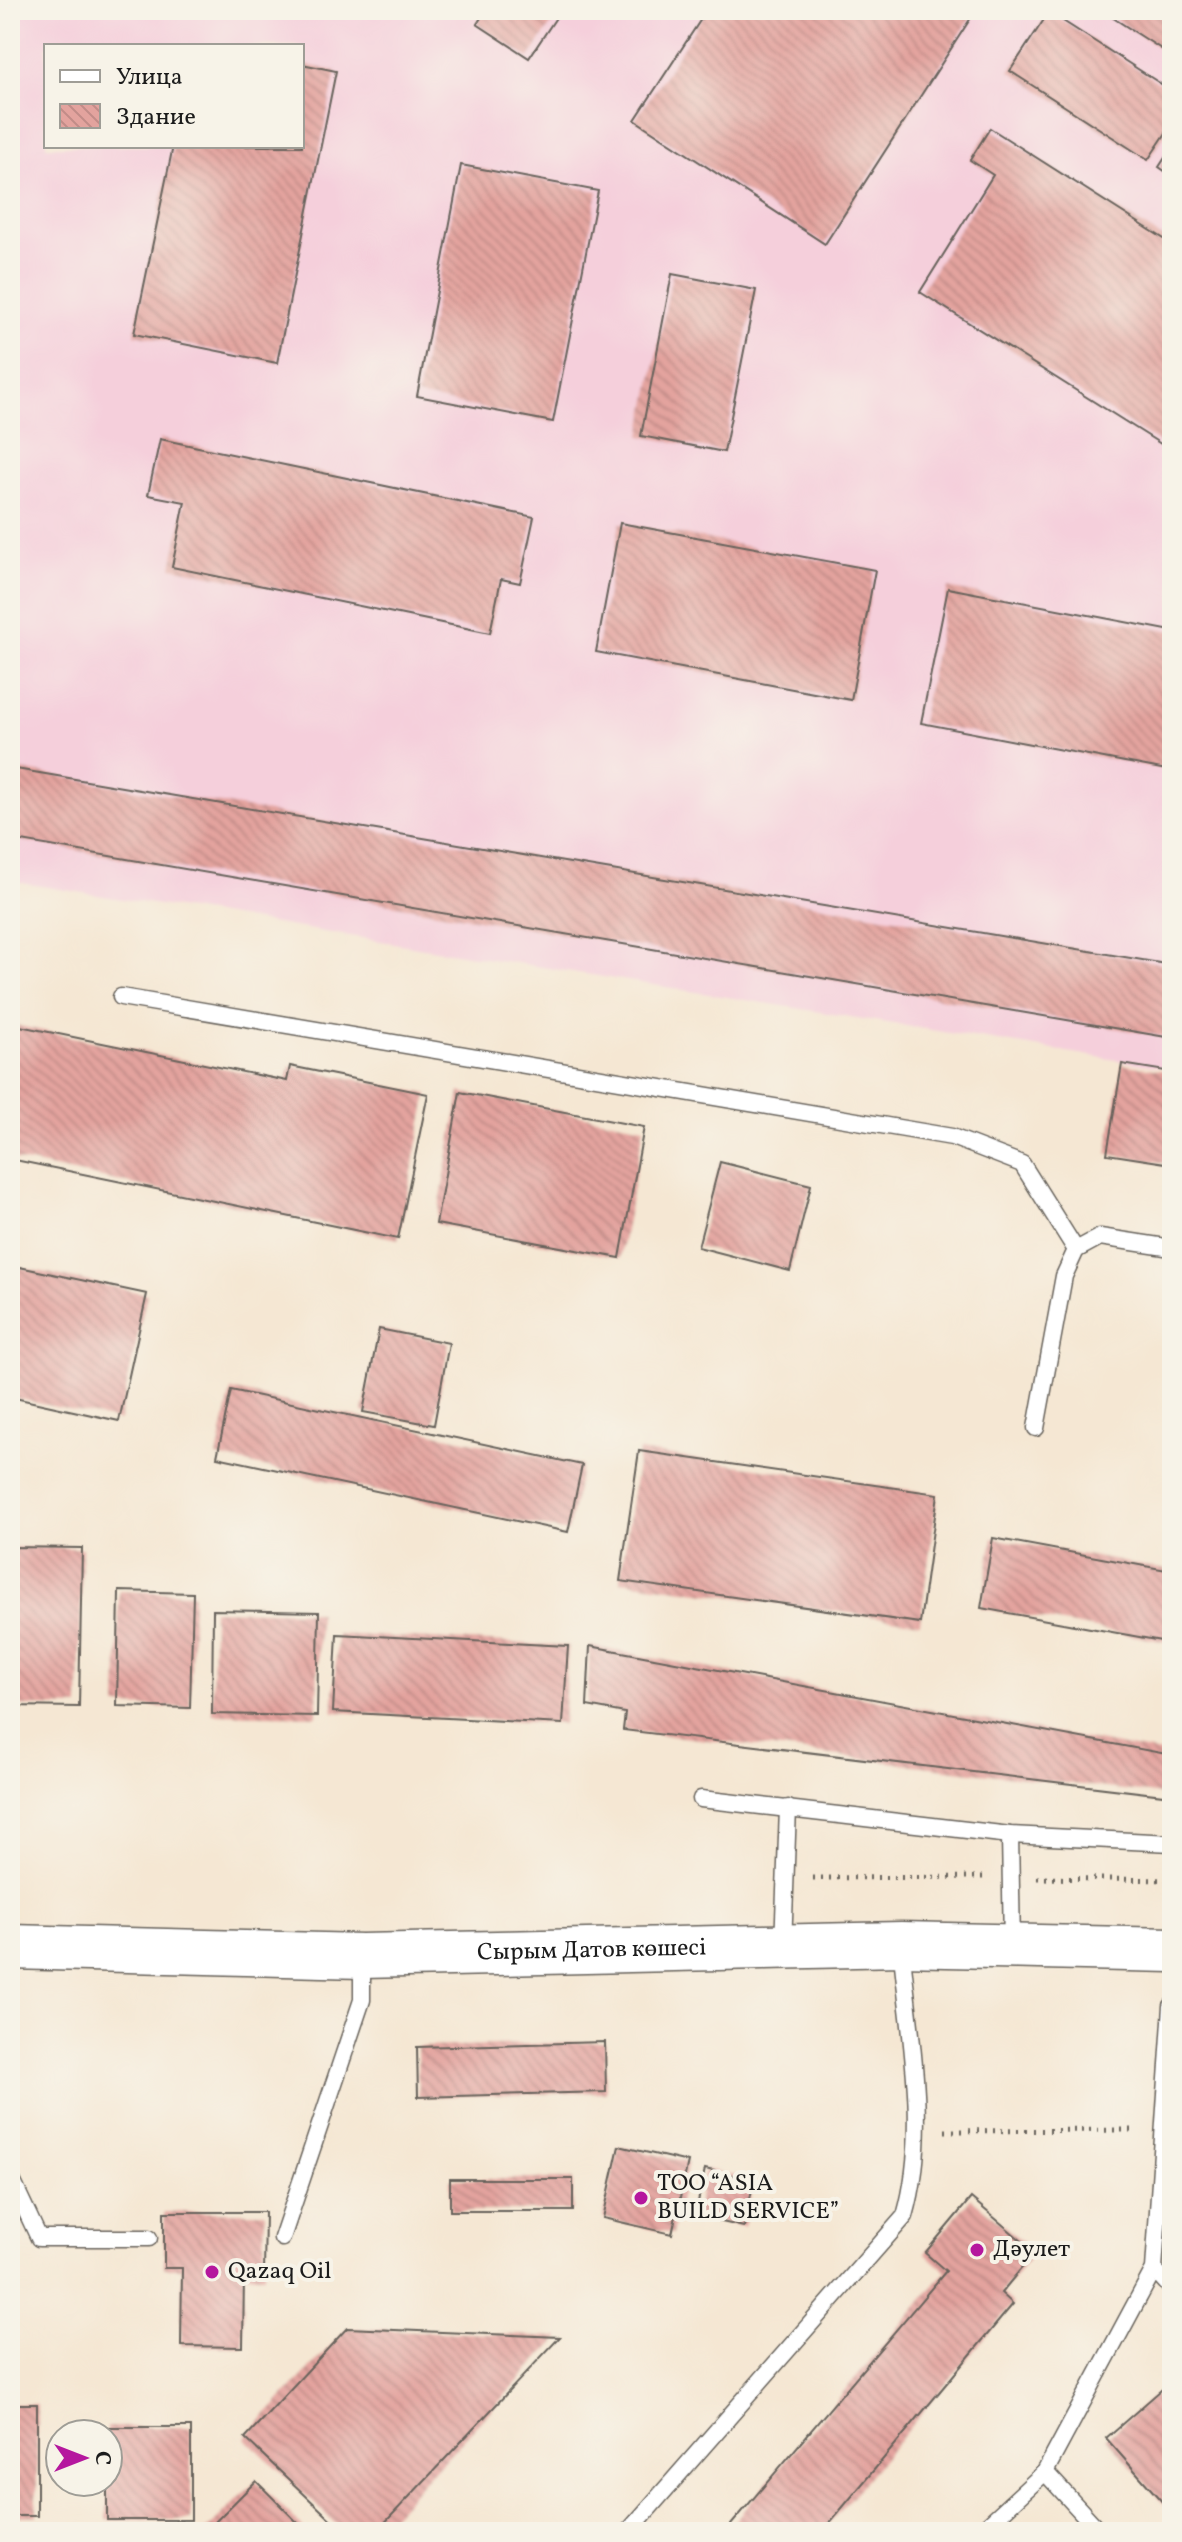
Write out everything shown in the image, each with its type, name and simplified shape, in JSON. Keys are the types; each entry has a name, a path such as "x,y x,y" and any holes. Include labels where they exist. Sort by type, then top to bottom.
{"main road":[{"name":"Сырым Датов көшесі","path":"10,1947 362,1956 901,1944 1172,1950"}],"lane":[{"path":"121,997 952,1137 1022,1164 1076,1250"},
{"path":"1036,1428 1064,1276 1076,1250 1100,1237 1172,1248"},
{"path":"701,1799 1010,1835 1172,1843"},
{"path":"783,1947 788,1808"},
{"path":"1010,1835 1012,1946"},
{"path":"628,2532 905,2216 916,2177 918,2131 901,1944"},
{"path":"282,2238 362,2000 362,1956"},
{"path":"980,2532 1045,2472 1154,2269 1166,2129 1172,2006"},
{"path":"10,2176 39,2238 149,2238"},
{"path":"1154,2269 1172,2289"},
{"path":"1045,2472 1100,2532"}],"path":[{"path":"785,1878 1172,1880"},
{"path":"918,2131 1166,2129"}],"shaded area":[{"path":"10,10 1172,10 1172,1069 10,881"}],"building":[{"path":"486,10 561,10 529,58 477,24"},
{"path":"707,10 976,10 825,244 635,120"},
{"path":"1101,10 1172,10 1172,56"},
{"path":"1049,12 1172,91 1172,124 1148,160 1010,71"},
{"path":"304,64 336,71 277,363 134,334 173,148 304,148"},
{"path":"990,128 1172,244 1172,451 920,292 993,175 970,160"},
{"path":"1172,147 1172,176 1159,167"},
{"path":"461,165 598,191 553,422 417,396"},
{"path":"672,274 756,290 724,452 641,436"},
{"path":"160,439 534,517 520,583 501,579 490,633 172,567 185,502 148,495"},
{"path":"620,523 875,570 851,700 596,652"},
{"path":"948,588 1172,631 1172,771 921,723"},
{"path":"10,768 1172,965 1172,1038 10,839"},
{"path":"10,1024 287,1081 290,1066 428,1094 398,1239 10,1159"},
{"path":"1122,1064 1172,1072 1172,1164 1107,1154"},
{"path":"460,1092 644,1127 620,1258 436,1224"},
{"path":"720,1162 811,1185 790,1271 698,1247"},
{"path":"10,1265 147,1294 119,1421 10,1397"},
{"path":"379,1329 449,1343 434,1425 363,1412"},
{"path":"231,1390 582,1465 568,1532 217,1457"},
{"path":"639,1451 938,1494 920,1623 620,1581"},
{"path":"993,1538 1172,1571 1172,1643 981,1608"},
{"path":"10,1547 82,1548 79,1707 10,1706"},
{"path":"119,1591 193,1593 190,1708 117,1706"},
{"path":"213,1610 319,1612 317,1716 212,1714"},
{"path":"337,1634 568,1646 563,1724 333,1712"},
{"path":"590,1646 1172,1755 1172,1796 623,1730 625,1713 587,1706"},
{"path":"605,2042 606,2092 418,2097 417,2047"},
{"path":"619,2146 688,2162 672,2234 603,2218"},
{"path":"705,2169 754,2180 744,2227 695,2216"},
{"path":"450,2179 573,2179 573,2211 450,2211"},
{"path":"971,2198 1035,2252 1001,2293 1013,2304 822,2532 725,2532 946,2271 925,2253"},
{"path":"164,2212 265,2212 264,2275 244,2275 243,2347 181,2346 182,2268 164,2268"},
{"path":"347,2328 560,2337 376,2532 344,2532 245,2438"},
{"path":"1169,2383 1172,2386 1172,2513 1106,2438"},
{"path":"10,2404 37,2404 37,2516 10,2516"},
{"path":"124,2427 191,2427 191,2520 107,2520 107,2498 124,2498"},
{"path":"256,2481 307,2532 205,2532"}],"place":[{"name":"TOO “ASIA BUILD SERVICE”","path":"641,2198"},
{"name":"Дәулет","path":"977,2250"},
{"name":"Qazaq Oil","path":"212,2272"}]}
